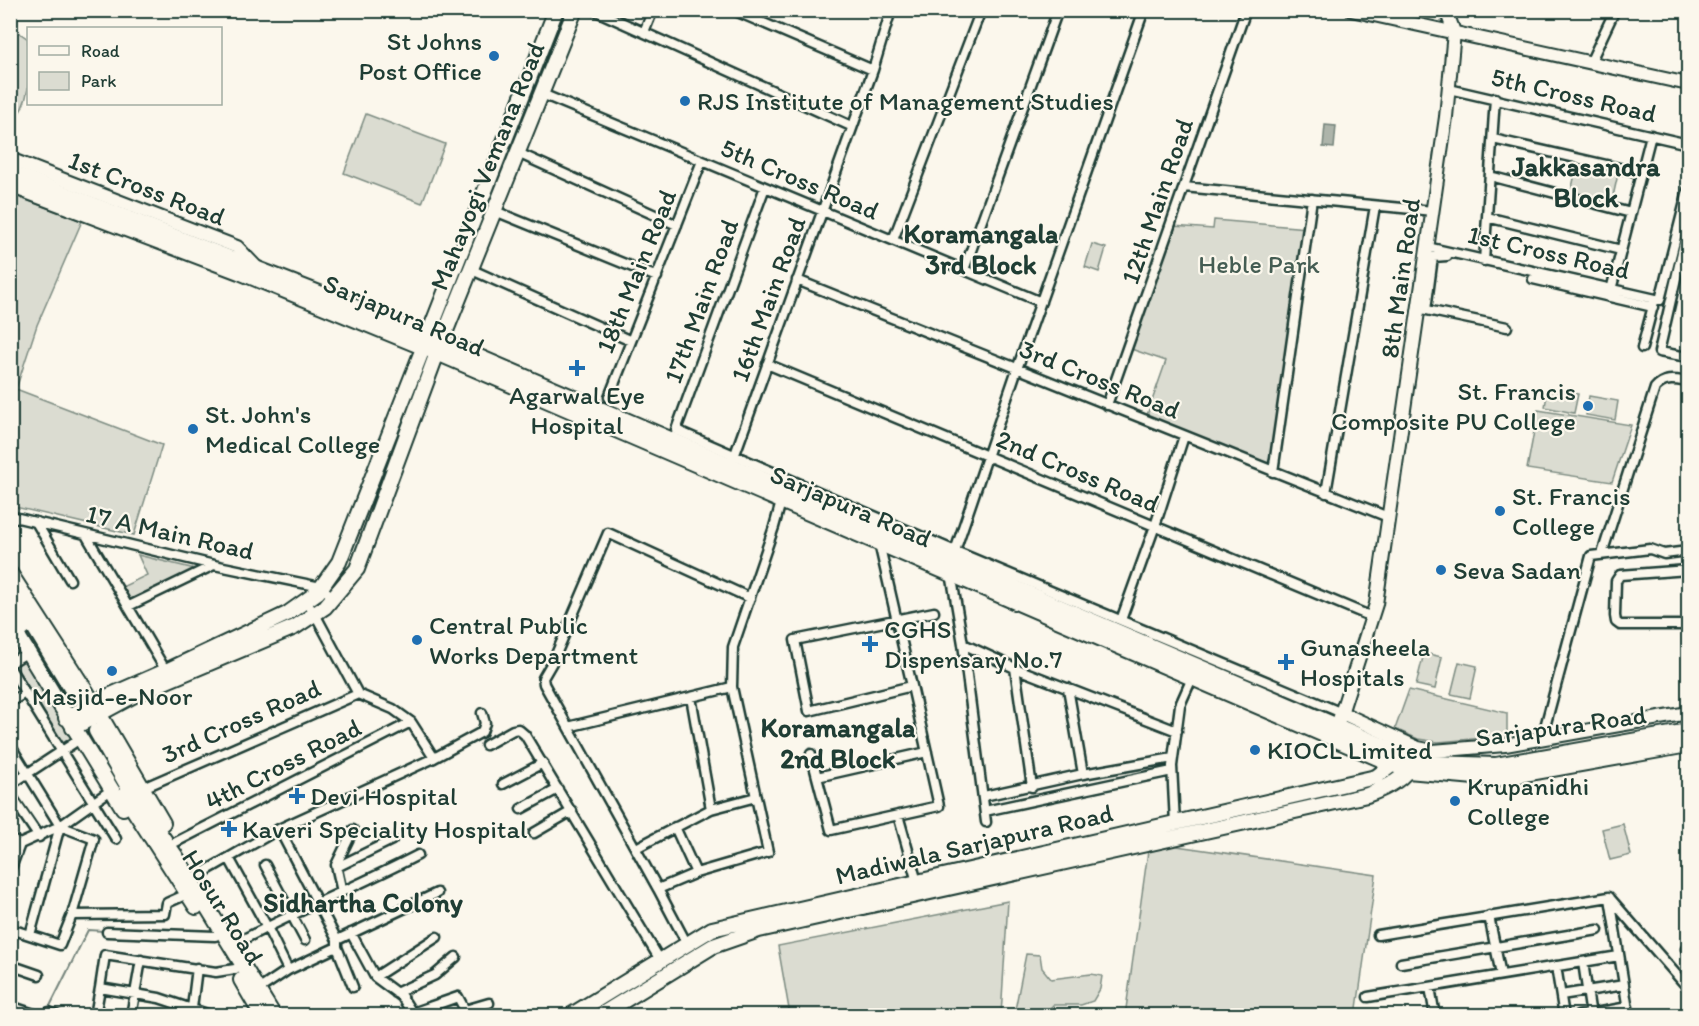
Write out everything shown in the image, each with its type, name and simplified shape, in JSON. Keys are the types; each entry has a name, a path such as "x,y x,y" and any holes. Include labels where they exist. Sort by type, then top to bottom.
{"main road":[{"name":"Mahayogi Vemana Road","path":"81,730 96,708 166,671 287,614 318,592 339,562 556,10"},
{"name":"Mahayogi Vemana Road","path":"96,708 138,693 295,627 334,598 357,568 439,347 575,10"},
{"name":"Sarjapura Road","path":"11,164 425,342"},
{"name":"Sarjapura Road","path":"10,184 733,460 1178,665 1339,720 1396,759"},
{"name":"Sarjapura Road","path":"439,347 781,502 879,543 953,562"},
{"path":"10,573 96,708 174,843 177,858"},
{"path":"10,589 71,697 10,608"},
{"path":"10,623 142,825"},
{"name":"Sarjapura Road","path":"1178,665 1192,678 1329,735 1411,765 1497,778 1689,744"},
{"path":"81,730 111,790 127,815 142,825"},
{"name":"Hosur Road","path":"81,730 129,789 177,858 189,887 215,936 262,1016"},
{"name":"Sarjapura Road","path":"1411,765 1433,763 1496,765 1689,731"},
{"name":"Madiwala Sarjapura Road","path":"599,1016 713,946 759,930 916,882 1376,777 1396,759"},
{"name":"Madiwala Sarjapura Road","path":"570,1016 712,929 842,905 1366,795 1384,789 1411,765"},
{"name":"Hosur Road","path":"142,825 231,946 274,1016"}],"street":[{"path":"594,10 851,126"},
{"path":"644,32 653,10"},
{"path":"733,10 873,69"},
{"path":"877,10 890,13"},
{"path":"893,240 981,10"},
{"path":"964,270 1058,10"},
{"path":"987,822 953,562 1017,369 1144,10"},
{"name":"12th Main Road","path":"1107,405 1246,10"},
{"path":"1352,10 1689,84"},
{"name":"8th Main Road","path":"1339,720 1376,604 1421,309 1454,32 1446,10"},
{"path":"1590,63 1615,10"},
{"name":"16th Main Road","path":"733,460 873,69 890,13"},
{"name":"5th Cross Road","path":"1449,88 1689,144"},
{"name":"5th Cross Road","path":"542,94 1041,302"},
{"path":"1484,261 1495,98"},
{"path":"1611,290 1650,135"},
{"path":"1492,139 1641,173"},
{"path":"518,153 677,225"},
{"name":"18th Main Road","path":"603,411 702,161"},
{"path":"1490,176 1631,213"},
{"name":"17th Main Road","path":"676,430 765,187"},
{"path":"1184,187 1432,211"},
{"path":"1689,190 1685,231 1659,352 1689,357"},
{"path":"1274,472 1312,200"},
{"path":"1326,493 1375,206"},
{"path":"495,212 657,277"},
{"path":"1487,217 1621,250"},
{"path":"1642,348 1656,302 1685,231"},
{"name":"1st Cross Road","path":"1427,248 1583,287 1611,290 1656,302"},
{"path":"1507,327 1421,309 1433,257 1446,256 1500,267 1515,273"},
{"path":"470,269 631,341"},
{"path":"1533,279 1656,302"},
{"name":"3rd Cross Road","path":"796,280 1388,517"},
{"name":"2nd Cross Road","path":"767,364 1372,617"},
{"path":"1602,554 1655,388 1659,383 1669,380 1689,382"},
{"name":"Sarjapura Road","path":"676,430 733,460"},
{"path":"1121,620 1184,436"},
{"path":"658,889 696,873 768,852 732,687 733,647 781,502"},
{"name":"17 A Main Road","path":"10,516 214,565 321,587"},
{"path":"36,522 70,580"},
{"path":"687,944 544,684 543,678 554,659 608,533 750,598"},
{"path":"86,535 166,671"},
{"path":"811,754 831,830 939,806 879,543"},
{"path":"1542,738 1591,556 1650,549 1664,554 1689,551"},
{"name":"Sarjapura Road","path":"953,562 1121,620 1339,720 1418,748 1433,751 1505,745 1689,713"},
{"path":"129,606 214,565"},
{"path":"1689,570 1620,575 1616,581 1615,616 1616,622 1620,625 1689,625"},
{"path":"321,587 334,598"},
{"path":"305,600 315,614 357,694 393,709 411,722 434,758"},
{"path":"912,686 809,711 795,640 934,612"},
{"path":"963,644 1014,668 1177,731"},
{"path":"10,663 28,652"},
{"path":"10,668 116,839"},
{"path":"1014,668 1032,787"},
{"path":"1175,823 1173,758 1180,705 1192,678"},
{"path":"568,728 732,687"},
{"path":"1068,688 1083,774"},
{"path":"10,702 25,693"},
{"name":"3rd Cross Road","path":"143,789 357,694"},
{"path":"691,697 711,809"},
{"path":"72,915 165,914 167,903 229,858 279,829 434,758 482,732 485,723 482,713"},
{"name":"4th Cross Road","path":"174,843 411,722"},
{"path":"486,745 518,729 530,741 660,960"},
{"path":"10,784 61,752 81,730"},
{"path":"10,745 60,826 94,838 72,915 60,945 14,930 10,943"},
{"path":"817,777 927,752"},
{"path":"984,796 1083,774 1173,758"},
{"path":"503,784 543,763"},
{"path":"985,811 1172,771"},
{"path":"521,809 558,789"},
{"path":"10,839 20,844 39,837 60,826 111,790"},
{"path":"10,794 39,837"},
{"path":"636,848 711,809 756,797"},
{"path":"534,833 572,811"},
{"path":"898,815 916,882"},
{"path":"30,935 60,826"},
{"path":"675,828 696,873"},
{"path":"279,829 337,944 353,987"},
{"path":"342,892 337,867 353,830"},
{"path":"337,867 392,840"},
{"path":"10,871 20,844"},
{"path":"231,946 418,855"},
{"path":"229,858 288,970"},
{"path":"265,865 304,940"},
{"path":"258,990 288,970 337,944 351,933 437,893"},
{"path":"1378,935 1609,897"},
{"path":"1578,1016 1628,1011 1609,897"},
{"path":"1609,897 1689,988"},
{"path":"1489,916 1501,975"},
{"path":"1401,963 1598,930"},
{"path":"107,932 215,936"},
{"path":"351,933 375,977 396,993 413,1014 459,997 465,1010 489,1003"},
{"path":"375,977 437,937"},
{"path":"95,1016 105,955 216,972 235,969"},
{"path":"1368,997 1619,956"},
{"path":"396,993 435,975 456,957"},
{"path":"130,1016 141,960"},
{"path":"1583,962 1591,1014"},
{"path":"10,965 39,975"},
{"path":"1556,966 1563,1016"},
{"path":"195,1012 197,968"},
{"path":"1561,995 1624,985"},
{"path":"1430,987 1435,1016"},
{"path":"100,988 168,1000 195,1012 213,1016"},
{"path":"10,1006 37,1016"}],"green space":[{"path":"11,27 27,38 27,95 24,105 11,123"},
{"path":"366,114 445,144 422,203 344,173"},
{"path":"1577,165 1618,174 1612,201 1571,192"},
{"path":"11,194 82,221 37,325 16,389 162,445 134,535 11,506"},
{"name":"Heble Park","path":"1214,220 1307,228 1272,466 1147,415 1166,361 1131,349 1173,226 1213,229"},
{"path":"1092,244 1106,248 1099,272 1085,267"},
{"path":"1548,388 1578,394 1574,413 1545,407"},
{"path":"1589,396 1618,401 1615,420 1586,415"},
{"path":"1538,410 1631,425 1612,482 1527,469"},
{"path":"138,555 199,570 130,600 122,587 147,575"},
{"path":"1424,653 1442,657 1435,689 1416,685"},
{"path":"26,659 73,737 61,744 13,666"},
{"path":"1459,662 1477,666 1470,698 1451,694"},
{"path":"1409,690 1507,713 1507,736 1438,742 1418,739 1395,729"},
{"path":"1623,824 1631,855 1610,860 1602,829"},
{"path":"1170,845 1376,875 1356,1015 1125,1016 1148,851"},
{"path":"1008,901 1001,1015 790,1015 778,946"},
{"path":"1026,954 1040,955 1042,968 1051,979 1091,974 1102,976 1100,989 1093,1001 1081,1005 1053,1005 1044,1015 1014,1015"}],"shaded area":[{"path":"1325,125 1336,126 1334,148 1323,147"}],"waterway":[{"path":"45,1016 88,930 104,931"}],"tunnel":[{"path":"66,699 89,737"}],"place":[{"name":"St Johns Post Office","path":"494,56"},
{"name":"RJS Institute of Management Studies","path":"685,101"},
{"name":"Agarwal Eye Hospital","path":"577,368"},
{"name":"St. Francis Composite PU College","path":"1588,406"},
{"name":"St. John's Medical College","path":"193,429"},
{"name":"St. Francis College","path":"1500,511"},
{"name":"Seva Sadan","path":"1441,570"},
{"name":"Central Public Works Department","path":"417,640"},
{"name":"CGHS Dispensary No.7","path":"870,644"},
{"name":"Gunasheela Hospitals","path":"1286,662"},
{"name":"Masjid-e-Noor","path":"112,671"},
{"name":"KIOCL Limited","path":"1255,750"},
{"name":"Devi Hospital","path":"297,796"},
{"name":"Krupanidhi College","path":"1455,801"},
{"name":"Kaveri Speciality Hospital","path":"229,829"}],"district":[{"name":"Jakkasandra Block","path":"1586,182"},
{"name":"Koramangala 3rd Block","path":"981,248"},
{"name":"Koramangala 2nd Block","path":"838,742"},
{"name":"Sidhartha Colony","path":"363,902"}]}
